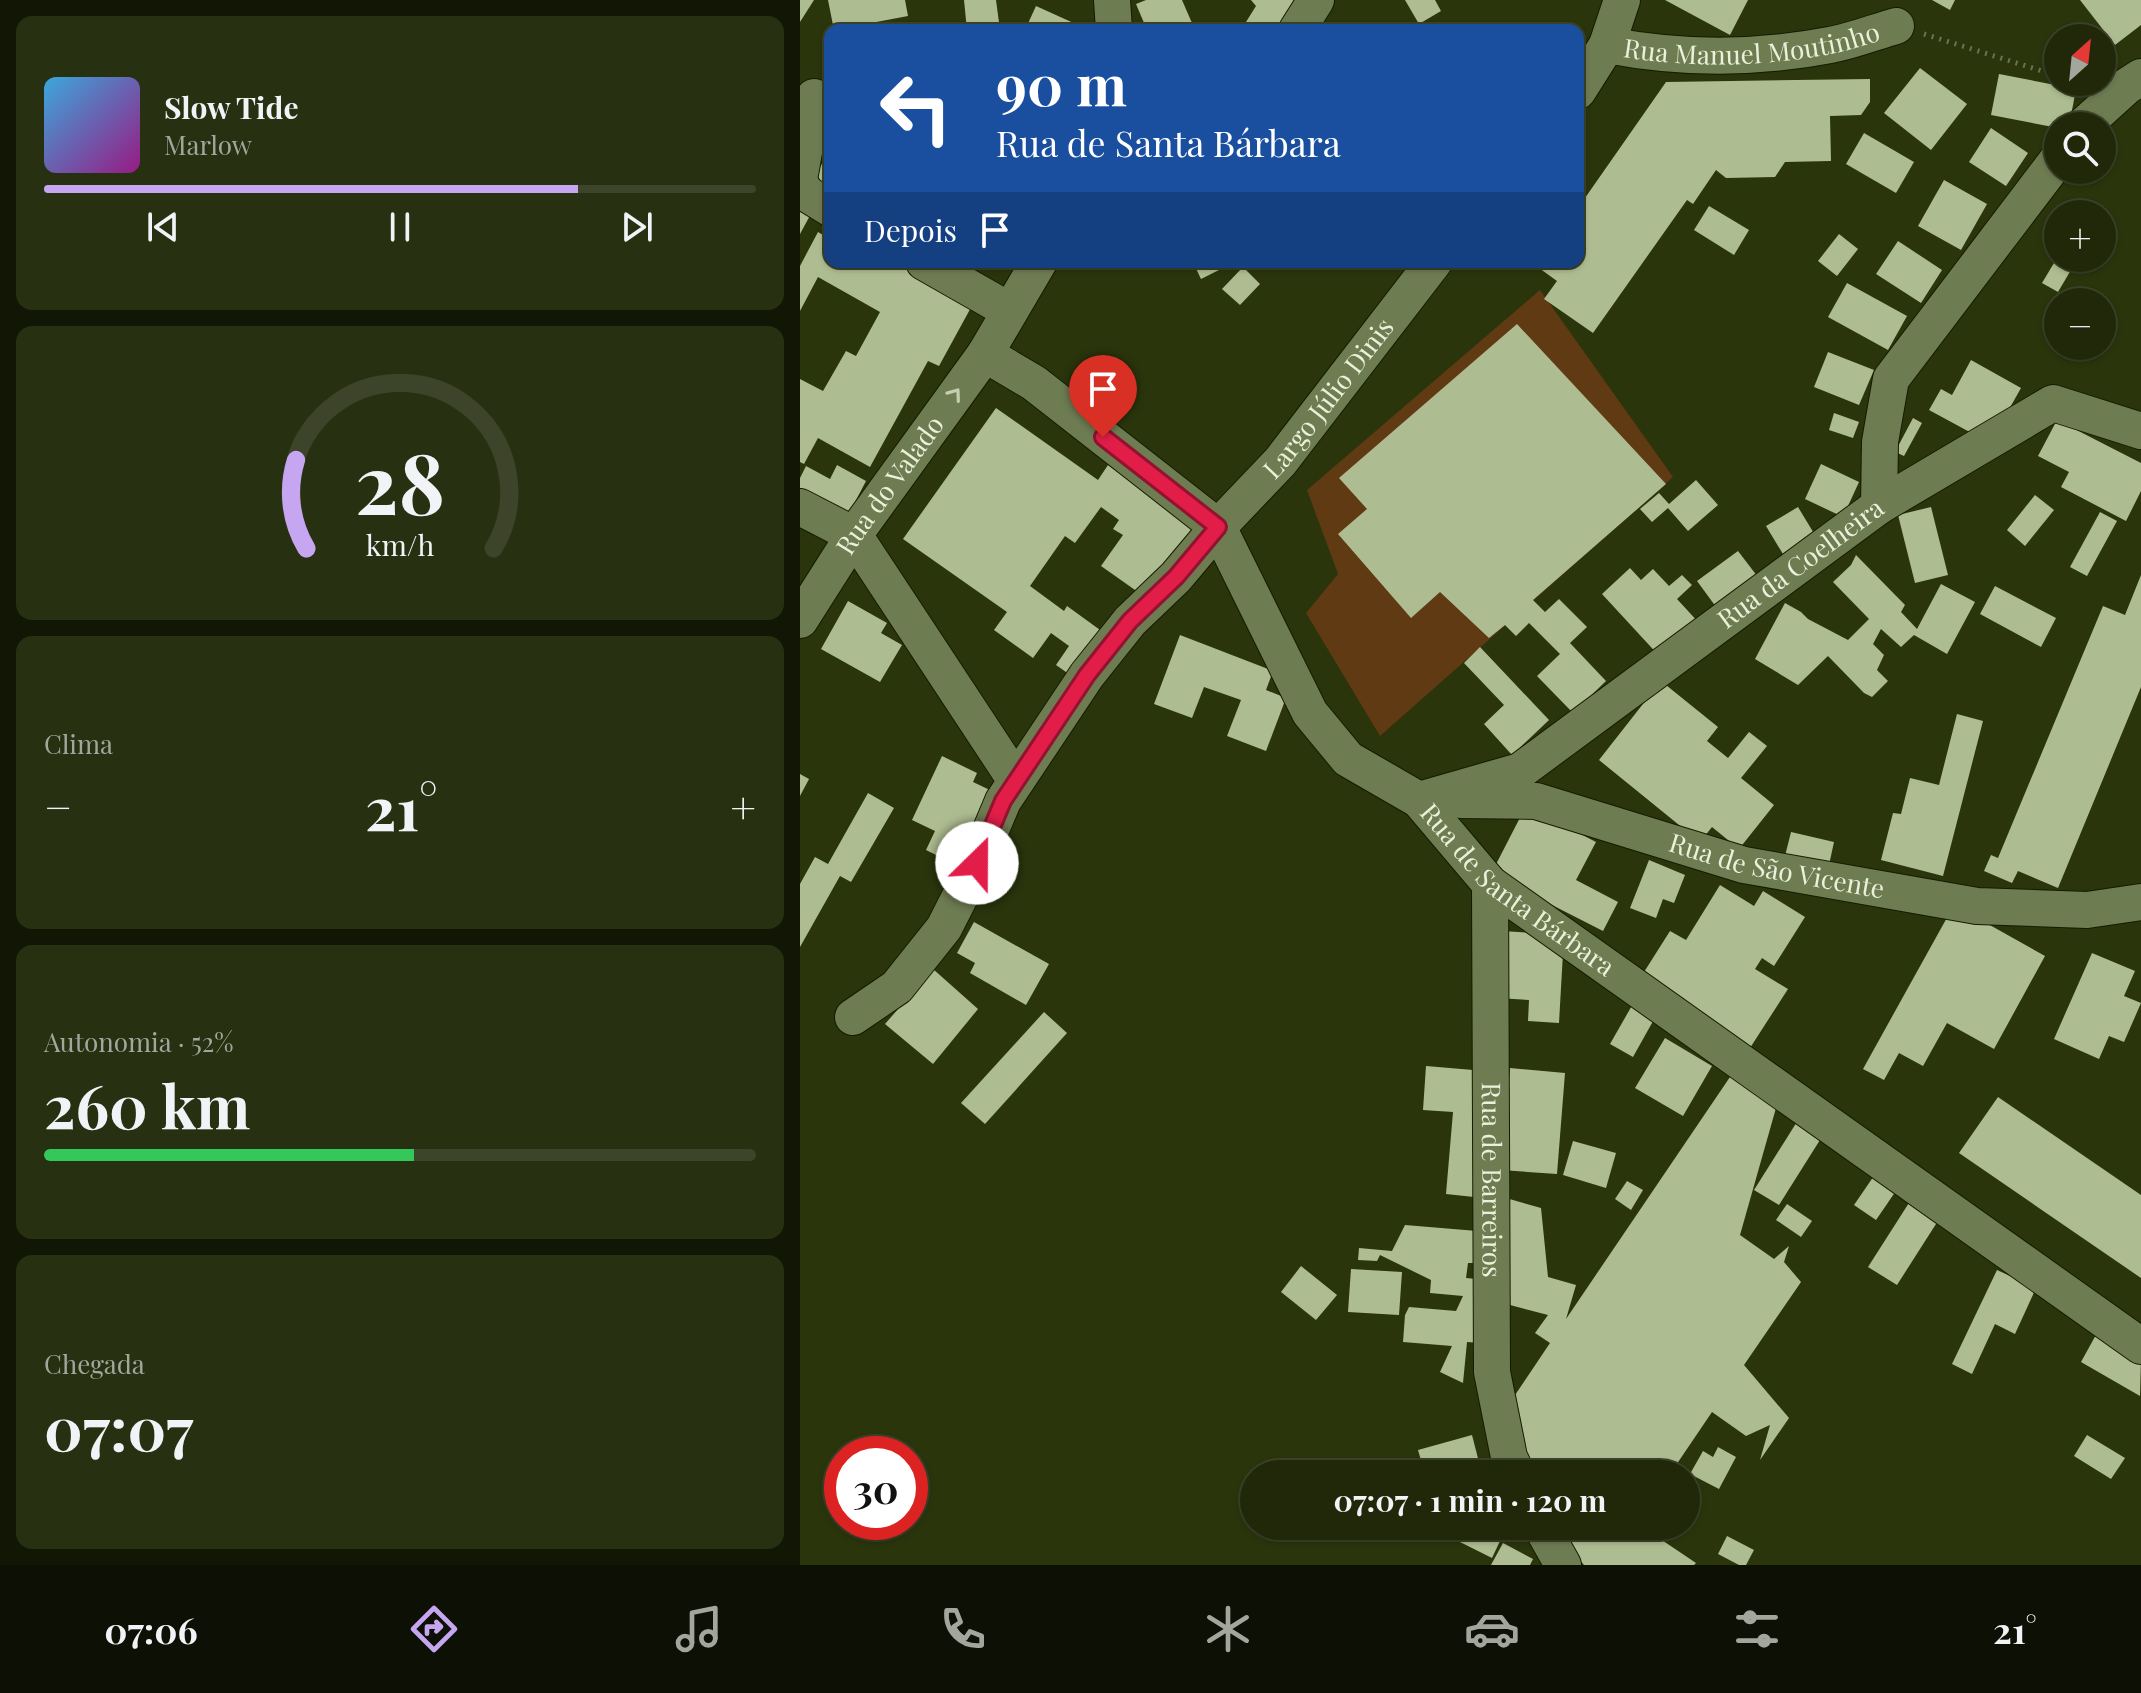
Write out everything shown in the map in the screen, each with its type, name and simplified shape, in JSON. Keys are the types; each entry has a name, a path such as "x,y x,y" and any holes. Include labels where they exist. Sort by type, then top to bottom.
{"street":[{"path":"1112,0 1114,24"},
{"path":"1301,24 1316,0"},
{"path":"1584,81 1607,45 1622,0"},
{"name":"Rua Manuel Moutinho","path":"1607,45 1652,54 1766,55 1834,45 1896,26"},
{"path":"2098,112 2141,77"},
{"path":"800,174 814,97"},
{"name":"Rua da Coelheira","path":"1419,800 1520,771 1879,506 1880,442 1891,379 2044,177"},
{"path":"800,184 807,194 824,204"},
{"path":"935,268 1010,311"},
{"path":"985,354 1035,268"},
{"name":"Largo Júlio Dinis","path":"853,1017 897,987 944,928 977,863 1003,801 1087,675 1121,632 1176,577 1280,462 1430,268"},
{"name":"Rua de Santa Bárbara","path":"985,354 1034,383 1218,527 1310,713 1348,759 1419,800 1490,884 2141,1346"},
{"name":"Rua do Valado","path":"800,620 854,535 985,354"},
{"path":"1879,506 2053,403 2141,431"},
{"path":"800,507 854,535 1016,781"},
{"name":"Rua de São Vicente","path":"1419,800 1536,801 1744,865 1977,906 2087,910 2141,902"},
{"name":"Rua de Barreiros","path":"1490,884 1492,1372 1510,1460"},
{"path":"1549,1540 1563,1565"}],"path":[{"path":"1896,26 2044,72"}],"shaded area":[{"path":"1540,290 1673,477 1380,736 1306,613 1338,574 1307,490"}],"building":[{"path":"800,0 814,0 800,22"},
{"path":"828,0 905,0 908,16 866,24 833,24"},
{"path":"964,0 996,0 999,24 966,24"},
{"path":"1146,0 1182,0 1192,24 1144,24 1136,4"},
{"path":"1251,0 1294,0 1280,24 1245,24 1256,6"},
{"path":"1405,0 1435,0 1441,11 1419,24"},
{"path":"1665,0 1748,0 1730,35"},
{"path":"1932,0 1955,0 1950,10"},
{"path":"2080,0 2141,0 2141,25 2116,44 2116,24 2099,24"},
{"path":"1036,6 1076,24 1028,24"},
{"path":"1920,68 1967,104 1931,150 1884,113"},
{"path":"1999,74 2044,83 2044,96 2075,96 2072,112 2044,112 2044,125 1991,115"},
{"path":"1870,79 1870,102 1861,115 1830,116 1831,161 1785,162 1775,177 1726,178 1716,170 1693,204 1687,200 1593,333 1544,299 1557,281 1539,268 1584,268 1584,199 1666,82"},
{"path":"824,128 824,148 816,143"},
{"path":"1991,128 2028,153 2006,186 1969,162"},
{"path":"1864,133 1914,162 1896,193 1846,164"},
{"path":"824,160 824,186 813,180"},
{"path":"1944,180 1987,204 1961,250 1918,226"},
{"path":"800,203 813,210 800,234"},
{"path":"1709,206 1749,230 1734,255 1694,230"},
{"path":"818,232 824,236 824,268 912,268 974,302 939,366 928,361 870,467 818,438 804,464 800,462 800,379 823,391 846,351 856,356 880,312 818,277 800,311 800,266"},
{"path":"1839,234 1858,249 1837,276 1818,261"},
{"path":"1898,241 1942,270 1921,303 1876,274"},
{"path":"1196,268 1223,268 1201,279"},
{"path":"1242,268 1260,284 1240,305 1222,289"},
{"path":"2049,272 2070,272 2060,288 2051,288 2042,283"},
{"path":"1847,283 1907,316 1888,350 1828,317"},
{"path":"1517,324 1666,484 1533,600 1545,612 1559,599 1587,627 1570,643 1606,681 1573,713 1537,676 1560,654 1529,623 1516,636 1505,625 1489,638 1440,592 1411,618 1338,534 1367,509 1339,478"},
{"path":"1828,352 1874,370 1859,405 1814,387"},
{"path":"1971,360 2021,388 1990,443 1929,410 1941,389 1952,395"},
{"path":"996,408 1098,480 1108,465 1195,528 1145,597 1101,566 1123,535 1113,529 1119,520 1101,507 1075,543 1065,536 1030,586 1064,611 1067,606 1107,635 1076,679 1056,665 1069,646 1051,633 1033,658 994,630 1007,612 903,539"},
{"path":"1834,413 1859,422 1853,438 1829,430"},
{"path":"1913,418 1922,423 1904,456 1895,452"},
{"path":"2057,420 2141,463 2141,491 2126,521 2061,487 2069,472 2038,456"},
{"path":"1821,464 1859,482 1843,517 1805,499"},
{"path":"837,465 866,481 844,523 800,499 800,478 806,466 830,479"},
{"path":"1696,480 1718,505 1688,531 1668,508 1652,522 1640,509 1659,493 1669,504"},
{"path":"2035,495 2054,510 2025,546 2007,530"},
{"path":"1798,507 1821,545 1789,564 1766,526"},
{"path":"1931,507 1948,575 1915,583 1898,515"},
{"path":"2100,512 2117,521 2087,576 2070,567"},
{"path":"1738,551 1764,585 1722,615 1697,581"},
{"path":"1856,555 1905,605 1901,612 1917,629 1941,584 1975,602 1947,654 1914,635 1901,647 1881,629 1873,644 1884,655 1877,670 1888,681 1872,697 1864,693 1828,656 1798,685 1755,659 1785,603 1848,640 1869,619 1833,582 1851,565"},
{"path":"1630,568 1641,580 1653,569 1669,586 1682,575 1692,585 1677,599 1700,624 1662,659 1602,594"},
{"path":"2141,575 2141,687 2058,888 2018,871 2012,883 1984,871 1991,855 1998,858 2103,606 2125,615"},
{"path":"1995,586 2056,618 2041,647 1980,614"},
{"path":"848,601 887,623 881,633 902,645 880,682 821,649"},
{"path":"1180,635 1273,671 1266,690 1286,698 1266,751 1227,736 1241,700 1204,687 1192,718 1154,704"},
{"path":"1480,647 1549,720 1512,755 1484,724 1504,705 1464,663"},
{"path":"1661,681 1718,727 1707,741 1728,758 1749,732 1767,746 1741,778 1774,805 1739,849 1712,827 1700,842 1599,760"},
{"path":"1957,714 1983,721 1943,876 1881,860 1893,813 1901,814 1910,778 1939,785"},
{"path":"942,756 977,773 973,782 994,792 966,850 954,844 946,860 926,850 935,831 912,820"},
{"path":"800,774 809,779 800,796"},
{"path":"868,793 894,808 851,882 840,876 800,947 800,884 815,857 828,864"},
{"path":"1526,806 1596,842 1576,880 1618,902 1603,931 1491,874"},
{"path":"1791,832 1834,842 1827,874 1783,864"},
{"path":"1649,860 1685,875 1674,903 1663,899 1656,918 1630,908"},
{"path":"1720,885 1754,906 1763,891 1805,917 1774,966 1762,958 1755,969 1788,989 1750,1048 1639,980 1670,931 1686,940"},
{"path":"1954,905 2045,956 1994,1049 1947,1023 1923,1066 1899,1053 1884,1080 1863,1069"},
{"path":"974,922 1049,964 1026,1005 970,973 975,963 957,953"},
{"path":"1502,931 1564,935 1559,1023 1528,1021 1529,1000 1498,998"},
{"path":"2092,953 2135,971 2124,996 2141,1003 2124,1042 2109,1036 2099,1059 2054,1039"},
{"path":"933,969 978,1009 933,1064 885,1024"},
{"path":"1634,1002 1657,1014 1633,1057 1610,1044"},
{"path":"1044,1012 1067,1033 985,1124 961,1103"},
{"path":"1665,1038 1712,1066 1683,1116 1635,1088"},
{"path":"1426,1066 1485,1071 1474,1197 1446,1194 1453,1112 1423,1110"},
{"path":"1510,1068 1565,1073 1557,1174 1501,1170"},
{"path":"1730,1077 1776,1108 1740,1235 1774,1259 1789,1246 1784,1262 1801,1282 1744,1365 1789,1418 1760,1460 1770,1425 1746,1436 1712,1412 1679,1460 1527,1460 1505,1410 1550,1343 1535,1333 1548,1315 1510,1305 1499,1196 1541,1208 1548,1277 1576,1285 1566,1319"},
{"path":"1998,1097 2141,1195 2141,1278 1959,1153"},
{"path":"1800,1117 1825,1132 1779,1205 1754,1190"},
{"path":"1573,1141 1616,1153 1606,1188 1563,1175"},
{"path":"1878,1170 1900,1185 1876,1220 1854,1205"},
{"path":"1627,1181 1643,1190 1631,1210 1615,1199"},
{"path":"1914,1195 1943,1213 1897,1285 1868,1267"},
{"path":"1787,1204 1812,1221 1801,1237 1776,1220"},
{"path":"1405,1225 1477,1231 1474,1263 1468,1263 1466,1278 1487,1280 1481,1343 1467,1342 1463,1383 1440,1372 1452,1346 1403,1342 1405,1315 1409,1307 1456,1311 1463,1296 1430,1293 1431,1280 1380,1255 1377,1261 1358,1260 1359,1248 1392,1251"},
{"path":"1301,1266 1337,1295 1316,1320 1281,1292"},
{"path":"1351,1269 1402,1272 1399,1315 1348,1312"},
{"path":"1997,1270 2036,1288 2015,1334 1995,1324 1972,1374 1952,1364"},
{"path":"2097,1333 2141,1358 2140,1396 2081,1362"},
{"path":"1472,1435 1478,1460 1421,1460 1418,1450"},
{"path":"2087,1435 2125,1458 2111,1479 2074,1456"},
{"path":"1718,1447 1736,1457 1719,1489 1700,1479 1698,1460 1703,1451 1713,1457"},
{"path":"1727,1536 1754,1550 1746,1565 1739,1565 1718,1554"},
{"path":"1458,1540 1500,1540 1492,1558"},
{"path":"1563,1540 1662,1540 1696,1563 1694,1565 1584,1565"},
{"path":"1503,1543 1533,1559 1530,1565 1491,1565"}],"route":[{"path":"977,863 1003,801 1087,675 1130,621 1176,577 1218,527 1103,437"}]}
